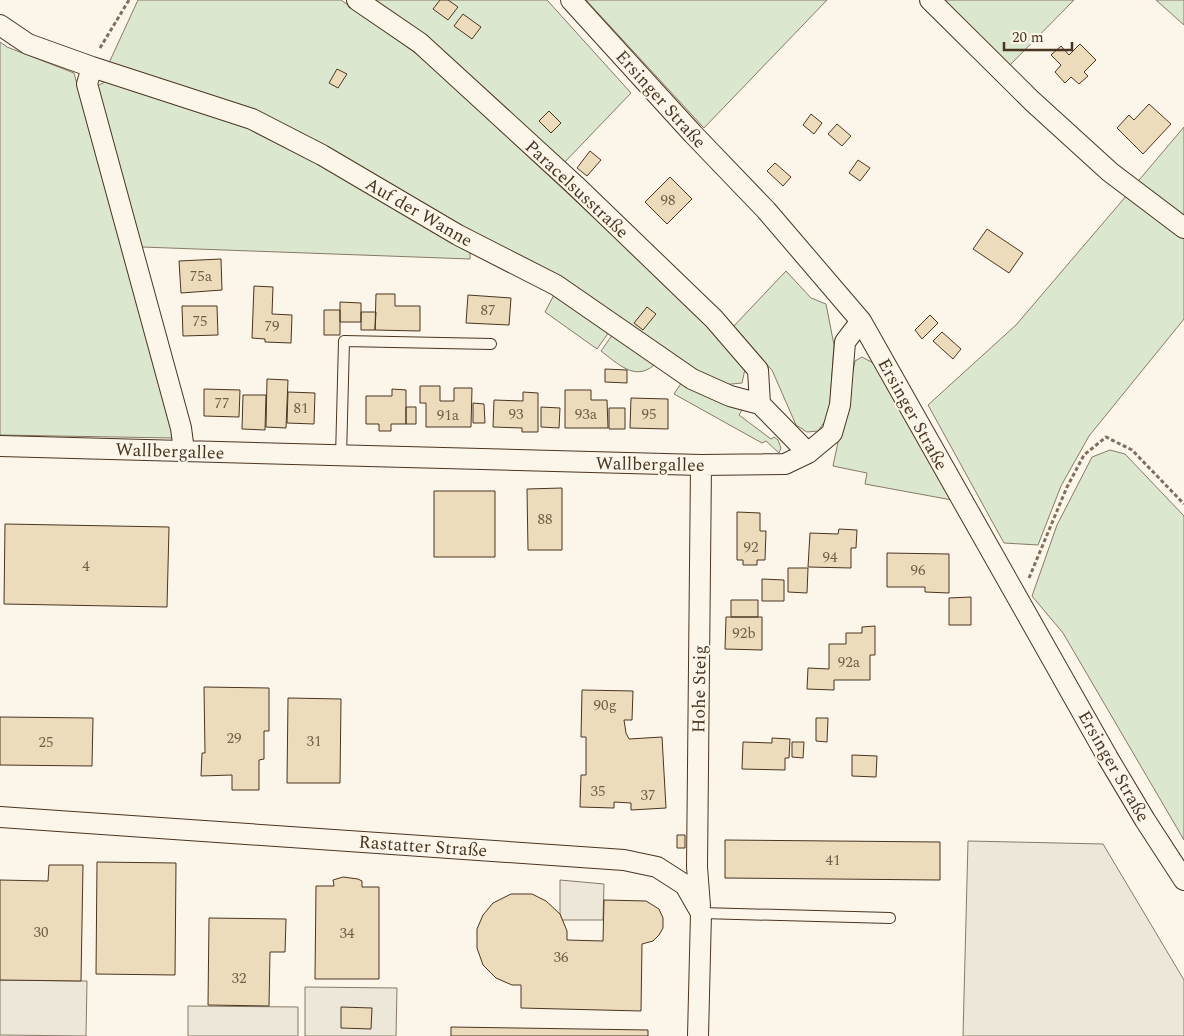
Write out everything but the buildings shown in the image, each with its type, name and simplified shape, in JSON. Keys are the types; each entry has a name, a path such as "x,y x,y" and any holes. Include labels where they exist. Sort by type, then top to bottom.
{"street":[{"name":"Paracelsusstraße","path":"357,0 420,42 574,185 714,319 758,370 760,404"},
{"name":"Ersinger Straße","path":"571,0 692,134 766,210 861,321 1015,595 1141,812 1184,880"},
{"path":"930,0 1032,100 1110,172 1184,228"},
{"name":"Auf der Wanne","path":"0,24 28,44 95,59 252,119 322,155 458,235 556,285 692,379 730,396 760,404"},
{"path":"95,59 87,84 181,428 184,451"},
{"name":"Wallbergallee","path":"0,446 341,457 701,465 785,464 808,453 832,433 840,405 845,342 861,321"},
{"path":"760,404 808,453"},
{"name":"Hohe Steig","path":"701,465 696,867 701,914"},
{"name":"Rastatter Straße","path":"0,817 624,860 658,867 685,885 701,914"},
{"path":"698,1036 701,914"}],"lane":[{"path":"341,457 344,341 491,344"},
{"path":"701,914 890,918"}],"path":[{"path":"95,59 129,0"},
{"path":"1015,595 1025,589 1066,487 1084,455 1106,437 1132,450 1184,504"}],"green space":[{"path":"138,0 341,0 421,57 722,337 745,369 742,383 721,385 259,114 108,65"},
{"path":"365,0 547,0 631,93 561,166"},
{"path":"586,0 827,0 704,128"},
{"path":"938,0 1074,0 1007,68"},
{"path":"1156,0 1184,0 1184,25"},
{"path":"0,42 7,47 74,73 174,438 0,435"},
{"path":"111,79 245,123 326,162 470,251 470,259 142,247 96,95 97,86"},
{"path":"1184,127 1184,222 1134,186"},
{"path":"1127,195 1184,238 1184,319 1089,436 1061,486 1038,545 1004,543 928,405 1016,325"},
{"path":"786,271 811,298 826,304 834,345 828,417 818,431 807,432 796,425 772,370 732,328"},
{"path":"556,291 609,332 597,349 545,312"},
{"path":"613,334 654,365 640,372 626,369 613,361 601,351"},
{"path":"862,357 875,364 952,500 865,484 867,473 833,466 855,361"},
{"path":"682,382 742,410 739,415 771,439 774,437 778,440 781,448 779,453 766,441 762,443 674,394"},
{"path":"1110,450 1125,454 1184,516 1184,840 1063,633 1032,596 1057,525 1092,457"}],"shaded area":[{"path":"968,841 1103,844 1184,980 1184,1036 963,1036"},
{"path":"560,880 604,884 603,920 562,920 560,914"},
{"path":"0,980 87,981 86,1036 0,1035"},
{"path":"305,987 397,988 396,1036 305,1036"},
{"path":"188,1006 298,1007 298,1036 188,1036"}]}
